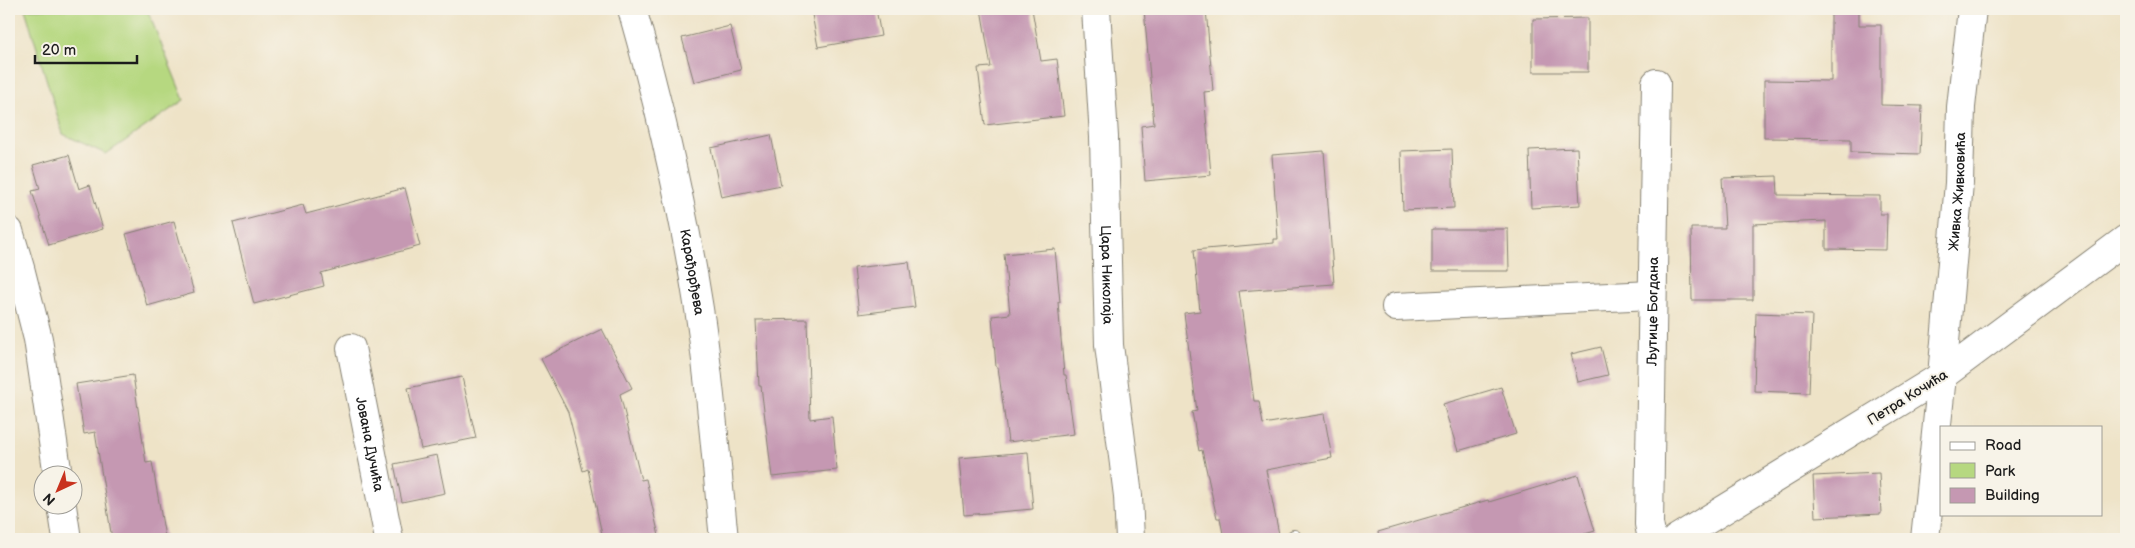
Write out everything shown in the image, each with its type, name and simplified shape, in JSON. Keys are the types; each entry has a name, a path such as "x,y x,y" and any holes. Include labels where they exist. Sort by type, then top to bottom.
{"street":[{"name":"Карађорђева","path":"632,9 658,102 699,309 724,539"},
{"name":"Цара Николаја","path":"1096,9 1104,137 1110,345 1128,496 1130,539"},
{"name":"Живка Живковића","path":"1925,539 1959,183 1960,106 1972,9"},
{"name":"Љутице Богдана","path":"1652,539 1649,524 1656,83"},
{"path":"9,231 38,339 57,466"},
{"name":"Петра Кочића","path":"1692,535 1942,376 2126,239"},
{"path":"1396,307 1652,295"},
{"name":"Јована Дучића","path":"351,348 389,539"},
{"path":"64,516 68,539"}],"green space":[{"path":"25,9 147,9 184,100 106,154 63,134"}],"building":[{"path":"811,9 876,9 881,36 818,47"},
{"path":"981,9 1032,9 1041,61 1057,59 1064,116 985,125 978,68 991,67"},
{"path":"1144,9 1206,9 1213,91 1204,92 1211,175 1145,181 1141,126 1154,124"},
{"path":"1831,9 1859,9 1859,25 1881,25 1881,105 1922,106 1920,154 1851,152 1851,139 1764,138 1764,80 1831,81"},
{"path":"1588,18 1588,72 1533,72 1533,19"},
{"path":"730,26 741,70 694,82 682,38"},
{"path":"771,135 781,185 721,197 711,148"},
{"path":"1577,148 1580,205 1531,208 1529,150"},
{"path":"1452,149 1454,208 1403,210 1401,151"},
{"path":"1324,151 1334,284 1239,291 1254,401 1259,401 1263,424 1324,414 1332,458 1266,470 1280,539 1224,539 1220,518 1217,518 1202,450 1199,451 1192,412 1197,411 1184,313 1200,311 1194,250 1274,243 1274,239 1278,239 1272,155"},
{"path":"69,155 79,189 90,185 103,229 49,245 32,191 40,189 33,165"},
{"path":"1777,176 1778,195 1880,196 1880,214 1887,214 1886,250 1826,249 1826,221 1753,224 1753,300 1692,300 1691,228 1725,228 1722,178"},
{"path":"405,188 420,246 321,273 324,286 254,304 233,223 303,205 306,214"},
{"path":"174,221 194,293 147,306 126,234"},
{"path":"1432,229 1508,229 1509,271 1432,271"},
{"path":"1055,249 1064,375 1066,375 1074,434 1008,442 998,367 996,367 992,316 1010,314 1004,254"},
{"path":"909,262 915,307 859,314 854,268"},
{"path":"1756,313 1812,315 1809,393 1754,391"},
{"path":"807,319 810,419 832,416 837,470 772,477 761,386 759,386 756,320"},
{"path":"602,329 632,388 620,394 641,480 646,479 659,536 641,539 603,539 588,469 583,471 568,412 541,359"},
{"path":"1601,347 1608,375 1578,382 1571,354"},
{"path":"133,375 146,463 152,462 165,537 112,539 95,432 84,434 76,384"},
{"path":"462,377 476,438 421,449 408,388"},
{"path":"1501,387 1516,434 1458,451 1443,404"},
{"path":"1028,452 1033,509 964,515 959,458"},
{"path":"437,455 445,493 402,502 394,464"},
{"path":"1879,473 1881,514 1815,517 1813,476"},
{"path":"1578,475 1595,531 1568,539 1379,539 1378,532 1488,500 1489,502"}]}
